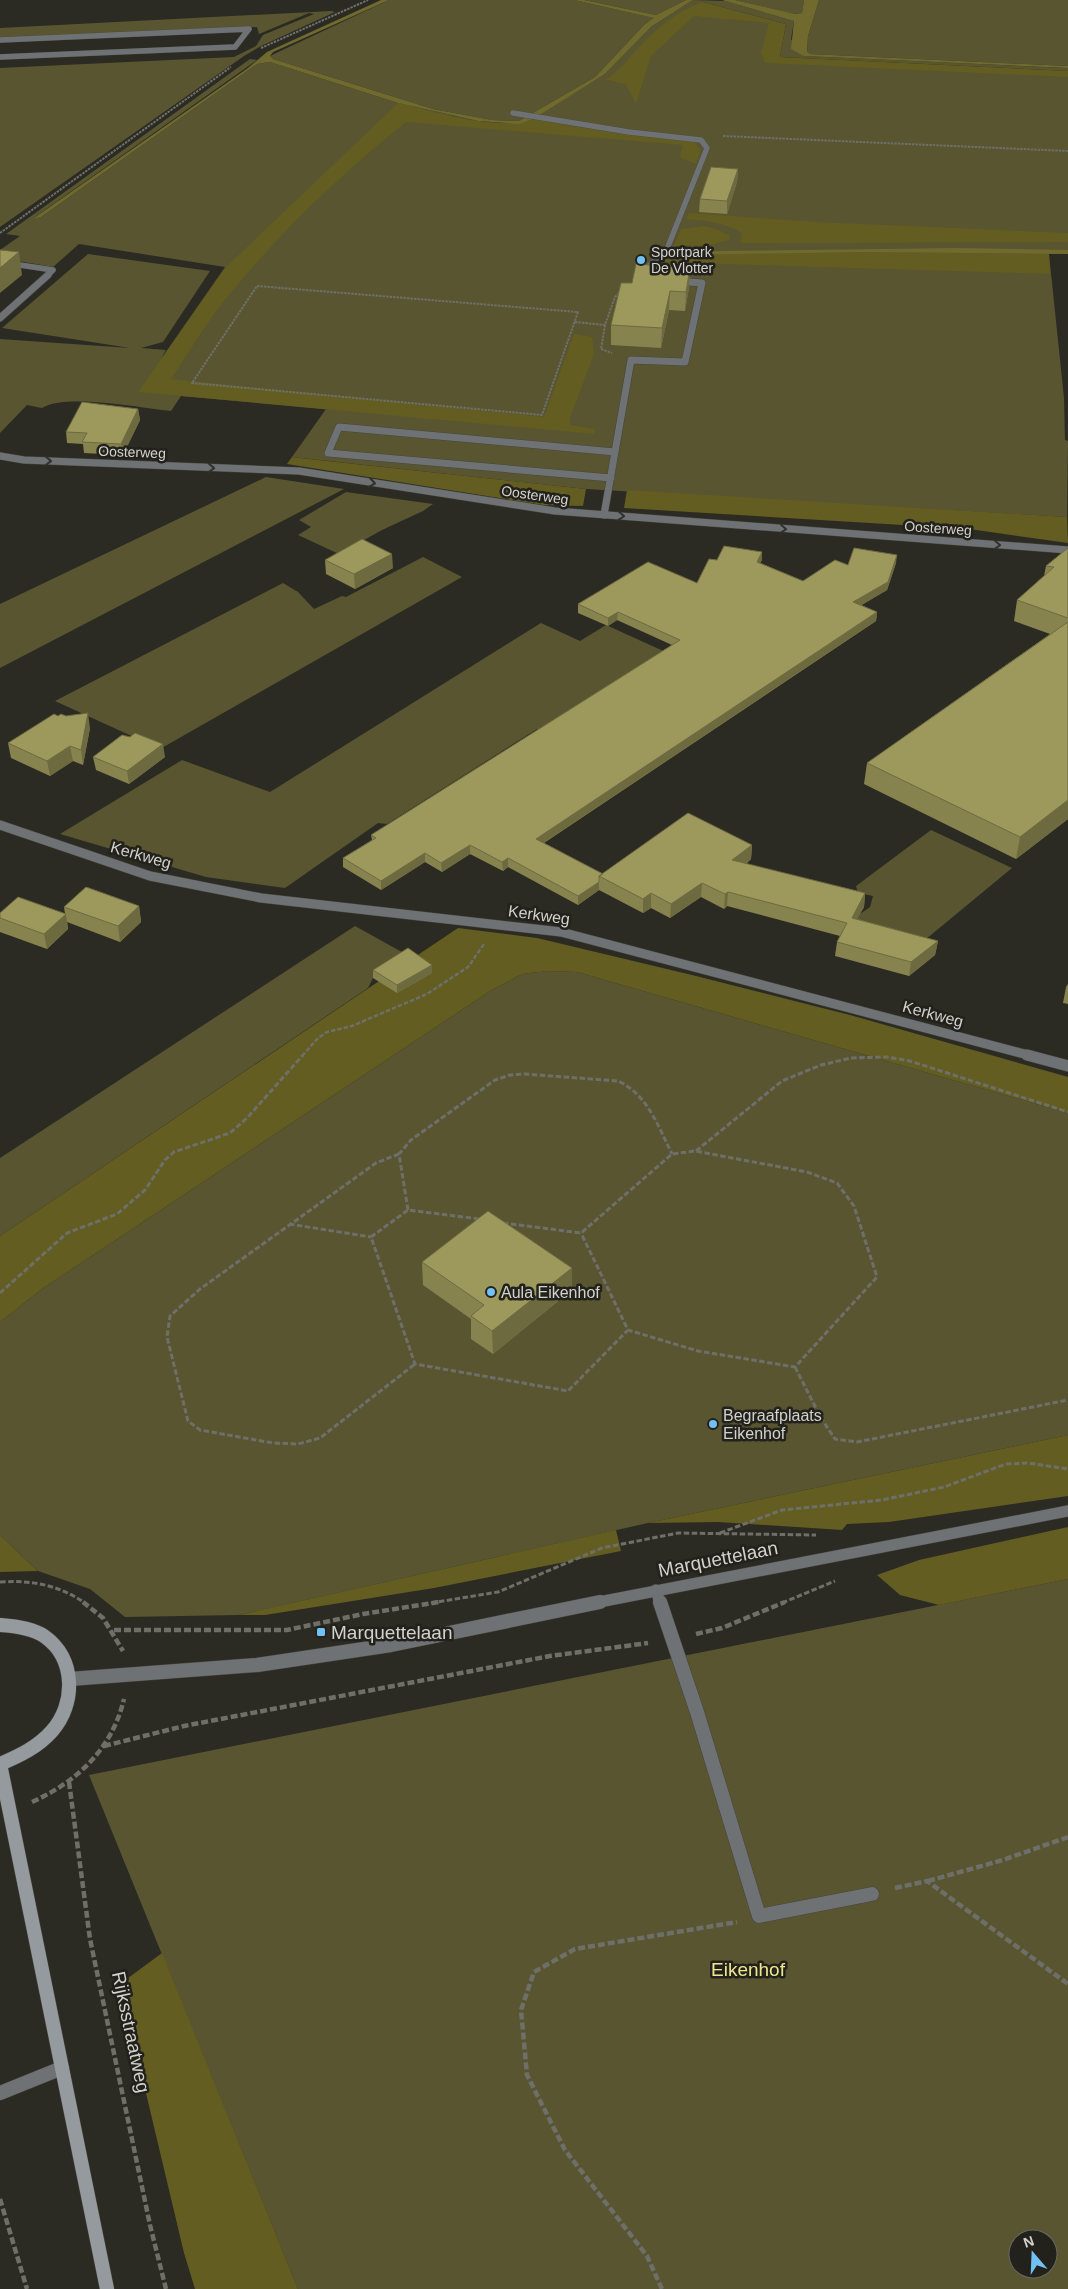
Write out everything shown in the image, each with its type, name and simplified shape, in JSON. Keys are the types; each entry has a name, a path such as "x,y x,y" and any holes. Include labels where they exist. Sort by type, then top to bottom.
{"main road":[{"path":"0,1625 21,1626 46,1637 63,1655 70,1679 67,1705 53,1730 30,1751 0,1764 106,2289"}],"street":[{"path":"0,40 249,29 235,47 0,58"},
{"path":"513,113 628,132 701,140 706,148 666,249 636,278"},
{"path":"0,262 53,270 0,318"},
{"path":"636,278 645,279"},
{"path":"604,515 630,360 685,362 702,283 664,280"},
{"path":"611,478 328,453 339,427 615,452"},
{"name":"Oosterweg","path":"0,456 24,460 299,471 555,511 1068,550"},
{"name":"Kerkweg","path":"0,825 159,878 261,898 561,932 1068,1066"},
{"name":"Marquettelaan","path":"70,1679 257,1665 381,1647 656,1590 1068,1511"},
{"path":"656,1590 697,1712 759,1916 872,1894"},
{"path":"0,2092 62,2068"}],"path":[{"path":"259,49 368,0"},
{"path":"0,233 234,65"},
{"path":"695,139 718,136 785,137 1068,151"},
{"path":"630,360 601,349 605,324 615,297 636,278"},
{"path":"257,286 578,312 575,322 542,415 192,383 257,286"},
{"path":"575,322 605,324"},
{"path":"0,1293 67,1233 117,1214 145,1190 165,1160 174,1152 230,1134 247,1118 318,1038 327,1032 352,1026 419,997 457,976 468,967 498,925"},
{"path":"695,1151 782,1081 820,1065 851,1058 887,1057 910,1061 1068,1112"},
{"path":"628,1330 568,1391 415,1364 320,1438 298,1444 273,1443 200,1430 188,1421 167,1337 170,1316 200,1289 288,1224 376,1163 399,1154 411,1140 495,1080 510,1074 618,1081 630,1085 646,1104 672,1154"},
{"path":"494,1222 581,1233 672,1154 695,1151 807,1172 838,1183 854,1206 877,1277 795,1367"},
{"path":"399,1154 408,1210"},
{"path":"288,1224 371,1237 408,1210 485,1220"},
{"path":"581,1233 628,1330 698,1351 795,1367"},
{"path":"371,1237 415,1364"},
{"path":"795,1367 821,1418 835,1439 857,1442 1068,1400"},
{"path":"718,1534 734,1526 782,1510 872,1501 944,1487 1006,1464 1028,1463 1064,1470 1068,1469"},
{"name":"Marquettelaan","path":"114,1630 287,1630 373,1612 498,1592 602,1548 678,1533 825,1535"},
{"path":"104,1746 184,1726 550,1656 672,1640 722,1628 838,1579"},
{"name":"Rijksstraatweg","path":"68,1782 78,1837 90,1939 150,2225 166,2289"},
{"path":"872,1894 1003,1860 1068,1837"},
{"path":"928,1881 1068,1984"},
{"path":"662,2289 647,2256 561,2141 527,2075 521,2010 534,1972 575,1949 745,1921 759,1916"},
{"path":"0,2199 27,2289"}],"green space":[{"path":"389,0 574,0 655,18 644,25 595,77 519,121 492,120 433,109 273,59 270,56"},
{"path":"584,0 686,0 656,15"},
{"name":"Sportpark De Vlotter","path":"693,0 726,1 794,21 791,39 804,56 1068,68 1068,71 780,57 786,24 703,2 639,48 620,71 606,80 617,82 696,10 779,24 771,60 1068,74 1068,254 1049,254 1064,398 1065,440 1068,441 1067,517 586,489 292,457 326,409 181,396 171,411 85,402 53,404 42,408 27,405 0,433 0,339 130,348 2,328 88,254 210,271 163,342 141,348 166,350 161,359 225,267 79,244 53,267 0,258 0,250 20,236 6,234 250,59 257,60 35,217 41,217 257,64 270,62 398,103 478,121 519,124 545,116 539,114 605,74 651,27"},
{"path":"735,0 804,0 802,13 794,14"},
{"path":"819,0 1068,0 1068,66 810,54 807,53 808,36"},
{"path":"331,11 335,12 261,46 244,56 0,227 0,68 234,57 256,46 263,35 314,14 309,13 259,34 257,27 0,38 0,28"},
{"path":"266,477 344,489 0,668 0,604"},
{"path":"346,492 433,504 339,554 298,535 311,527 299,520"},
{"path":"423,557 462,577 160,749 55,701 283,583 298,592 314,609 342,596 346,597"},
{"path":"541,623 580,641 606,625 670,654 545,734 537,729 387,824 378,823 285,888 206,877 60,834 182,760 270,792"},
{"path":"931,830 1012,868 914,949 838,917 860,914 870,907 873,896 858,893 856,886"},
{"path":"355,926 409,956 373,978 368,988 0,1236 0,1158"},
{"path":"548,971 577,972 1068,1113 1068,1435 648,1523 239,1615 125,1617 90,1589 38,1571 0,1535 0,1322 42,1289 490,991 522,974"},
{"name":"Eikenhof","path":"1068,1579 1068,2289 298,2289 89,1775"}],"shaded area":[{"path":"381,0 389,0 273,52 270,56 273,59 433,109 492,120 519,121 595,77 644,25 654,18 574,0 584,0 656,15 686,0 693,0 651,27 605,74 533,119 519,124 478,121 398,103 270,62 257,64 41,217 34,218 248,68 267,52"},
{"path":"722,0 735,0 795,14 802,13 804,0 819,0 808,36 807,52 810,54 1068,66 1068,68 804,56 791,49 794,21"},
{"path":"703,2 786,24 780,57 1068,71 1068,77 765,63 761,53 769,23 694,16 651,56 636,104 626,84 605,80 619,69 653,33 685,10"},
{"path":"398,103 484,122 518,122 533,119 694,141 701,150 696,164 681,158 683,145 406,122 337,181 274,243 225,299 171,379 544,417 574,334 592,337 594,354 570,418 570,425 595,429 594,434 138,392 226,267"},
{"path":"689,213 816,222 1068,233 1068,242 740,243 742,233 722,224 686,219"},
{"path":"704,226 716,229 730,236 729,240 710,245 674,246 681,229"},
{"path":"958,248 1068,250 1068,254 862,252 681,255 717,251"},
{"path":"862,252 1049,254 1050,274 658,262 669,255"},
{"path":"292,457 586,489 583,506 543,505 287,464"},
{"path":"627,490 1067,517 1068,543 969,529 624,508"},
{"path":"458,928 537,938 692,975 850,1015 1068,1077 1068,1113 577,972 548,971 522,974 490,991 42,1289 0,1322 0,1236"},
{"path":"1068,1435 1068,1496 889,1522 847,1524 842,1530 718,1522 648,1523"},
{"path":"1068,1527 1068,1579 939,1605 900,1595 877,1575 919,1560"},
{"path":"616,1530 621,1551 434,1588 265,1615 239,1615"},
{"path":"0,1535 38,1571 0,1572"},
{"path":"162,1953 298,2289 195,2289 184,2253 120,1984"}],"building":[{"path":"711,167 738,169 727,201 700,199"},
{"path":"0,250 19,252 0,268"},
{"path":"636,264 690,268 686,292 670,291 662,328 611,325 621,283 632,283"},
{"path":"82,402 138,409 121,444 82,442 87,433 66,432"},
{"path":"362,539 392,554 354,574 325,560"},
{"path":"724,546 762,552 757,562 803,581 835,560 848,565 854,548 897,555 888,582 853,602 877,612 536,839 603,874 599,876 599,882 578,896 508,858 502,862 470,845 441,863 425,853 381,881 343,858 376,838 371,835 680,640 618,612 608,618 578,604 648,562 697,583 709,559 717,560"},
{"path":"1068,548 1068,618 1017,600 1054,567 1046,566"},
{"path":"1068,622 1068,800 1020,837 867,763"},
{"path":"88,713 81,750 70,746 47,761 8,743 54,714 66,716"},
{"path":"135,733 163,744 127,771 93,757 122,735 130,737"},
{"path":"688,813 752,845 732,860 865,893 852,918 938,941 911,962 837,942 847,923 728,892 725,894 702,883 671,904 651,893 643,899 599,876"},
{"path":"86,887 139,906 118,926 64,907"},
{"path":"18,897 66,914 44,934 0,918 0,913"},
{"path":"408,948 432,965 397,985 373,970"},
{"path":"488,1211 572,1268 492,1331 471,1316 484,1305 422,1262"}],"place":[{"name":"Sportpark De Vlotter","path":"641,260"},
{"name":"Aula Eikenhof","path":"491,1292"},
{"name":"Begraafplaats Eikenhof","path":"713,1424"},
{"name":"Marquettelaan","path":"321,1632"}]}
